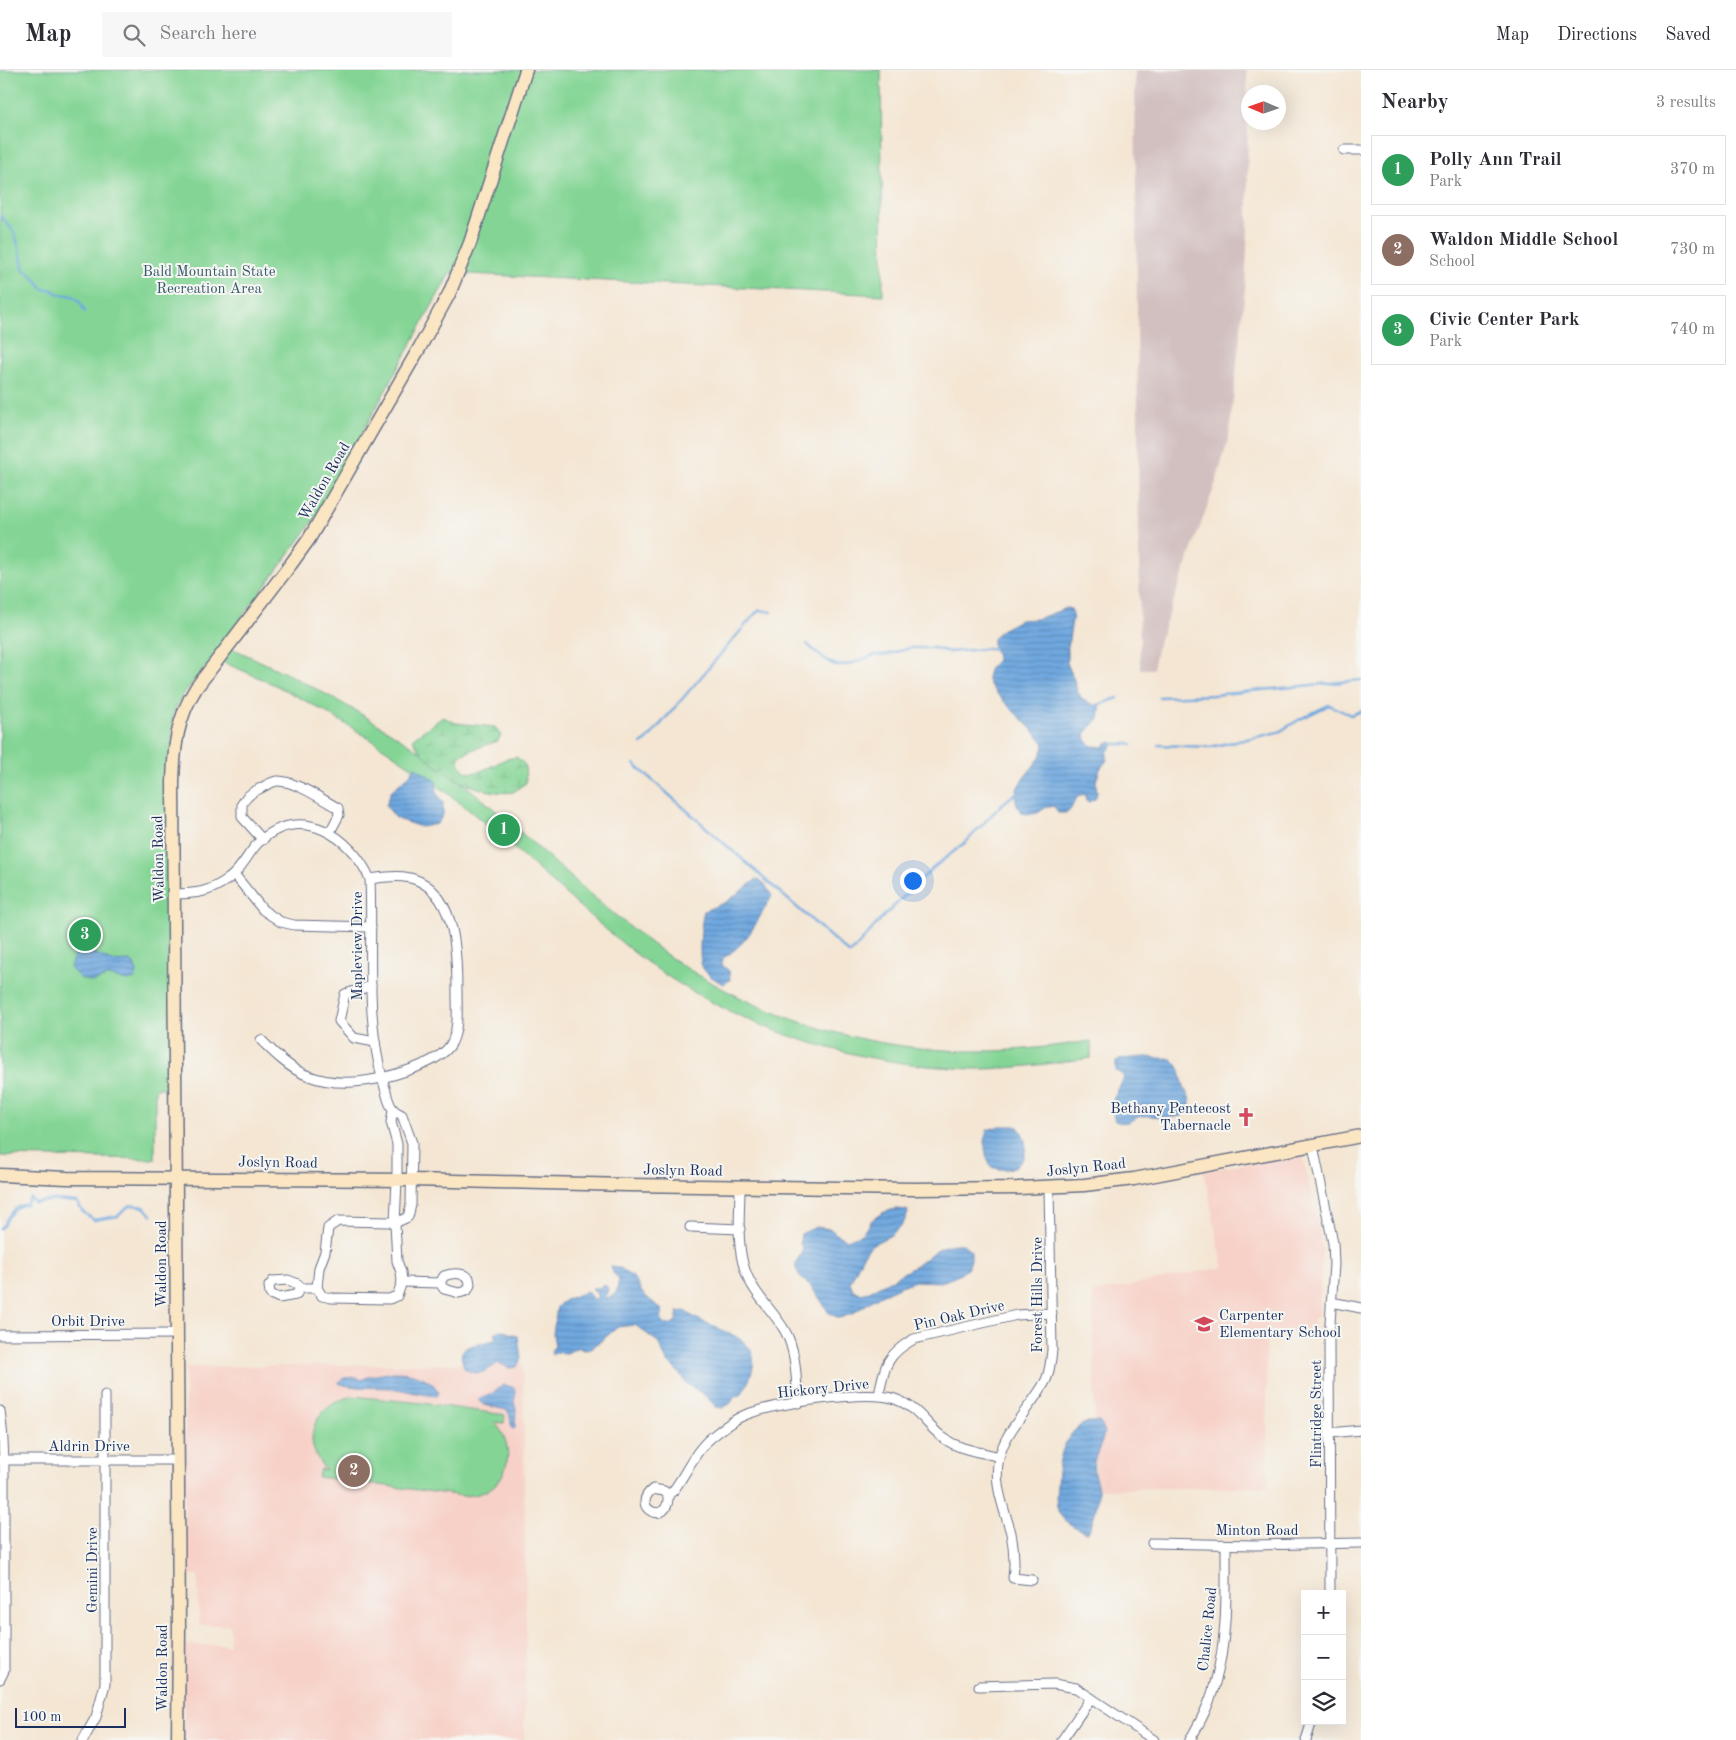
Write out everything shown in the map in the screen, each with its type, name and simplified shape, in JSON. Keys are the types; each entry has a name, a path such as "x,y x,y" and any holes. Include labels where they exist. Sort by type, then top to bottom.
{"street":[{"name":"Waldon Road","path":"178,1740 174,894 174,751 177,730 184,709 208,672 304,545 449,294 464,258 526,70"},
{"path":"1344,150 1361,150"},
{"path":"262,840 242,817 242,804 256,790 278,781 307,791 338,808 339,815 330,832"},
{"name":"Mapleview Drive","path":"174,894 207,892 226,881 262,840 286,826 307,826 330,832 353,850 364,865 370,879 372,1023 382,1078 394,1110 391,1122 397,1144 395,1223 402,1282"},
{"path":"234,874 263,910 281,922 294,925 371,927"},
{"path":"261,1040 290,1065 308,1076 346,1082 382,1078 411,1070 446,1051 452,1042 457,1024 456,945 444,906 430,888 418,880 399,876 370,879"},
{"path":"371,986 345,994 340,1021 354,1038 375,1042"},
{"name":"Mapleview Drive","path":"394,1110 402,1115 412,1143 411,1205 408,1217 395,1223"},
{"name":"Joslyn Road","path":"0,1175 67,1178 412,1180 914,1189 1049,1187 1084,1185 1134,1178 1361,1136"},
{"path":"397,1144 412,1143"},
{"name":"Flintridge Street","path":"1313,1146 1333,1243 1334,1264 1329,1338 1330,1590"},
{"path":"740,1186 741,1257 749,1281 780,1324 790,1344 798,1403"},
{"name":"Forest Hills Drive","path":"1032,1580 1013,1578 1015,1558 1011,1534 997,1482 999,1457 1005,1440 1046,1379 1050,1365 1052,1313 1049,1187"},
{"path":"395,1223 338,1221 331,1225 328,1228 326,1252 319,1268 317,1288 322,1296 331,1298 389,1299 397,1296 402,1282 440,1283"},
{"path":"690,1227 740,1230"},
{"path":"300,1288 317,1288"},
{"path":"1331,1302 1361,1308"},
{"name":"Pin Oak Drive","path":"878,1395 883,1369 890,1357 902,1346 914,1339 1017,1315 1052,1313"},
{"name":"Orbit Drive","path":"0,1335 177,1334"},
{"name":"Gemini Drive","path":"83,1740 96,1717 105,1684 104,1395"},
{"name":"Hickory Drive","path":"668,1495 678,1484 703,1446 731,1423 742,1416 767,1408 798,1403 878,1395 896,1399 914,1408 945,1439 955,1444 999,1457"},
{"path":"0,1411 2,1428 4,1671 0,1679"},
{"path":"1330,1433 1361,1430"},
{"name":"Aldrin Drive","path":"2,1460 178,1460"},
{"name":"Minton Road","path":"1152,1543 1226,1545 1361,1543"},
{"name":"Chalice Road","path":"1190,1740 1207,1707 1221,1658 1226,1600 1226,1545"},
{"path":"979,1686 1029,1684 1064,1685 1076,1688 1154,1740"},
{"path":"1062,1740 1091,1698"},
{"path":"1306,1740 1311,1725"}],"shaded area":[{"path":"1135,70 1247,70 1247,85 1241,85 1241,130 1247,130 1248,227 1245,290 1229,435 1217,479 1158,644 1153,669 1140,669"},
{"name":"Carpenter Elementary School","path":"1302,1153 1322,1248 1319,1316 1313,1318 1314,1331 1266,1332 1268,1487 1096,1489 1093,1293 1223,1267 1204,1171"},
{"path":"523,1363 526,1640 524,1740 184,1740 184,1645 229,1645 230,1625 199,1625 198,1575 185,1575 185,1367"}],"green space":[{"name":"Bald Mountain State Recreation Area","path":"0,70 881,70 883,295 450,273 315,519 222,644 334,698 413,747 466,785 592,896 644,938 681,964 720,987 761,1007 804,1023 847,1035 937,1050 996,1051 1091,1041 1091,1058 991,1069 930,1066 884,1060 838,1050 794,1037 751,1021 709,1001 669,977 631,950 480,819 391,753 354,729 296,696 213,658 182,696 173,714 170,783 171,1088 155,1088 155,1159 0,1156"},
{"path":"443,717 456,723 495,727 501,734 498,741 458,757 465,771 477,772 506,759 517,757 525,765 526,783 513,792 502,793 464,783 434,764 420,751 413,738"},
{"path":"353,1396 422,1403 505,1415 504,1423 494,1422 505,1440 507,1460 505,1470 493,1486 482,1493 464,1496 318,1477 320,1469 326,1470 313,1447 312,1435 315,1425 320,1415 329,1407 340,1400"}],"water":[{"path":"1067,608 1071,609 1073,614 1067,663 1077,691 1083,700 1094,705 1101,704 1099,718 1085,734 1086,740 1092,746 1106,747 1105,745 1112,742 1112,746 1107,752 1107,760 1100,769 1096,781 1097,793 1095,799 1089,802 1086,801 1085,794 1081,795 1067,813 1058,813 1055,807 1050,806 1035,814 1022,813 1017,803 1016,794 1024,778 1037,762 1044,744 996,693 988,680 990,669 997,660 993,639 1001,630 1020,620 1037,619"},
{"path":"415,767 436,781 437,794 443,802 443,815 437,824 421,827 397,819 386,806 391,791 409,776"},
{"path":"757,879 764,883 772,896 746,938 723,958 722,965 729,971 730,980 723,984 708,974 702,966 700,939 704,911 726,902"},
{"path":"85,952 94,953 113,962 130,961 134,964 137,972 135,979 127,981 109,976 93,982 80,978 70,968 74,955"},
{"path":"1146,1057 1172,1059 1176,1063 1189,1098 1189,1109 1185,1114 1179,1116 1144,1116 1127,1122 1115,1121 1111,1104 1124,1078 1121,1073 1116,1071 1116,1062 1119,1059"},
{"path":"1000,1126 1017,1126 1023,1134 1025,1151 1023,1158 1011,1168 991,1167 987,1158 985,1144 987,1130"},
{"path":"895,1209 907,1210 908,1213 903,1224 891,1235 871,1245 862,1257 850,1282 853,1290 862,1294 875,1288 915,1266 936,1250 947,1245 963,1244 971,1251 971,1260 968,1268 959,1275 942,1282 915,1281 901,1286 879,1296 852,1314 839,1318 829,1313 810,1285 801,1278 796,1269 796,1263 803,1249 800,1243 801,1234 816,1227 831,1229 837,1235 847,1240 862,1234 872,1220 882,1213"},
{"path":"611,1266 621,1268 633,1277 643,1294 661,1309 662,1320 666,1325 676,1321 678,1312 685,1311 740,1339 749,1348 753,1359 751,1374 741,1395 735,1396 731,1403 723,1408 716,1407 706,1396 686,1383 666,1360 658,1342 635,1325 617,1327 589,1349 583,1350 578,1347 567,1353 556,1352 551,1354 555,1346 553,1334 557,1307 567,1299 587,1292 593,1299 597,1299 597,1294 592,1288 599,1288 605,1285 608,1288 606,1299 615,1294 619,1279 613,1273"},
{"path":"501,1330 518,1336 521,1358 517,1367 510,1368 498,1363 479,1373 465,1369 462,1358 463,1351 473,1345 495,1340 496,1332"},
{"path":"393,1372 420,1376 431,1383 439,1393 437,1396 389,1388 357,1387 338,1383 344,1378 356,1377 362,1380"},
{"path":"504,1385 513,1387 516,1392 514,1402 516,1409 515,1428 513,1429 507,1410 484,1405 478,1400 490,1395"},
{"path":"1088,1422 1099,1422 1104,1431 1094,1467 1098,1490 1097,1506 1088,1532 1084,1532 1063,1519 1059,1513 1056,1493 1061,1457 1067,1440 1080,1426"}],"waterway":[{"path":"0,216 15,236 19,245 24,270 30,273 43,289 53,290 61,295 76,298 85,312"},
{"path":"641,744 647,740 755,614 760,610 771,612"},
{"path":"807,644 818,654 838,666 850,664 875,655 885,655 910,648 934,648 949,652 994,648"},
{"path":"1159,697 1213,695 1361,680"},
{"path":"1101,704 1118,698"},
{"path":"1158,745 1210,747 1279,732 1329,705 1351,715 1361,711"},
{"path":"1112,744 1132,744"},
{"path":"634,764 850,954 882,918 933,868 967,841 1002,804 1016,793"},
{"path":"0,1228 4,1225 12,1211 18,1206 26,1205 30,1198 35,1203 55,1200 77,1202 83,1212 94,1220 118,1216 131,1205 144,1207 151,1215"}],"place":[{"name":"Polly Ann Trail","path":"504,830"},
{"name":"Civic Center Park","path":"85,935"},
{"name":"Bethany Pentecost Tabernacle","path":"1246,1117"},
{"name":"Carpenter Elementary School","path":"1204,1324"},
{"name":"Waldon Middle School","path":"354,1471"}]}
